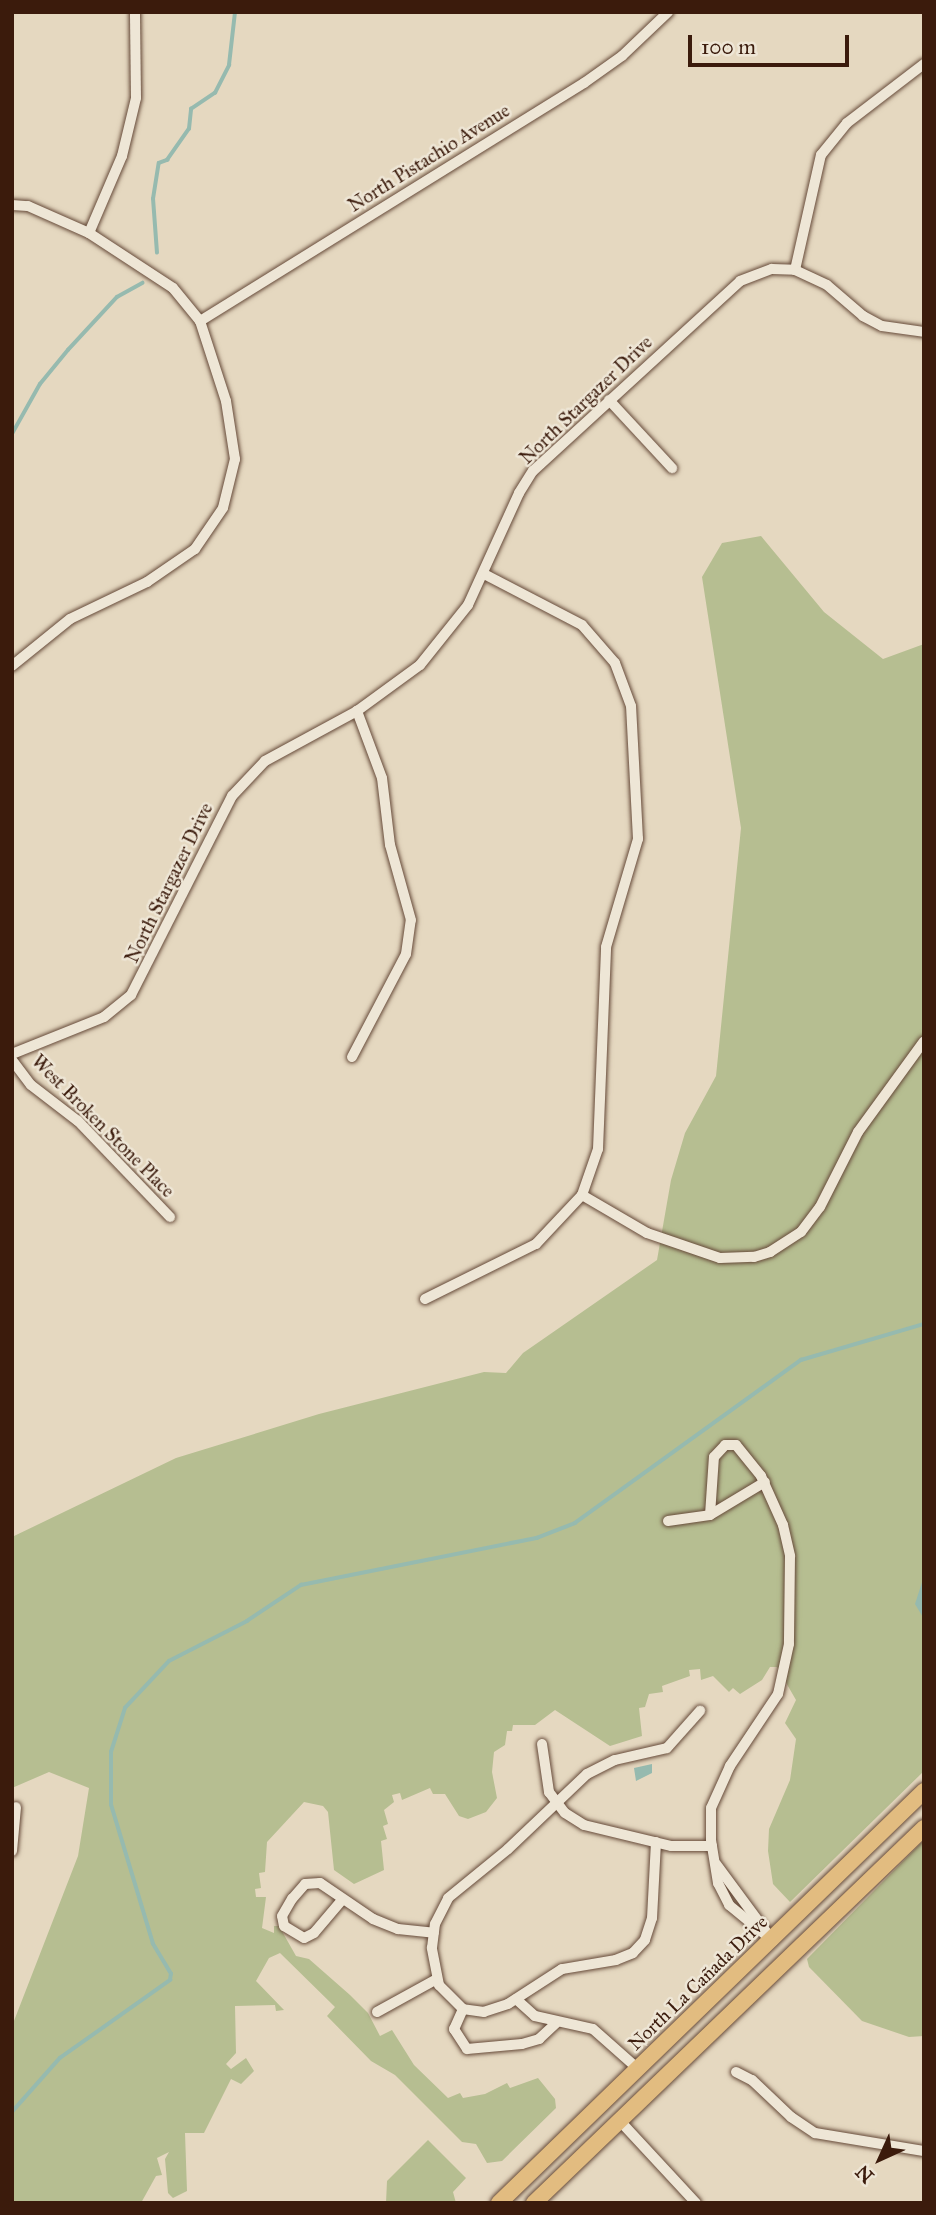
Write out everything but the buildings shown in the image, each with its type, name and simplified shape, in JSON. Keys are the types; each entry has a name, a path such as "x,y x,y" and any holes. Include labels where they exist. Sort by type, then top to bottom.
{"main road":[{"name":"North La Cañada Drive","path":"504,2202 924,1791"},
{"path":"534,2203 924,1828"}],"street":[{"path":"89,233 122,156 136,98 135,12"},
{"name":"North Pistachio Avenue","path":"200,321 584,83 622,56 667,12"},
{"path":"924,64 847,123 821,155 795,270 827,285 863,316 882,326 924,332"},
{"path":"12,205 28,206 89,233 173,288 200,321 226,401 235,459 223,508 195,549 147,582 70,619 12,666"},
{"name":"North Stargazer Drive","path":"12,1054 84,1027 125,1002 143,979 232,796 273,755 357,711 401,681 439,646 484,574 513,503 533,471 740,281 772,269 795,270"},
{"path":"609,400 672,468"},
{"path":"425,1299 536,1244 582,1195 598,1149 606,947 638,839 640,801 631,706 624,682 596,637 567,616 484,574"},
{"path":"352,1057 406,954 411,920 392,854 382,778 357,711"},
{"path":"582,1195 647,1233 720,1258 754,1258 770,1252 801,1232 820,1208 858,1132 924,1041"},
{"name":"West Broken Stone Place","path":"12,1060 31,1085 78,1121 170,1217"},
{"path":"710,1515 713,1463 725,1445 744,1451 765,1482 783,1525 790,1556 789,1644 778,1694 730,1766 711,1808 712,1846 718,1883 729,1905 772,1941"},
{"path":"668,1521 710,1515 765,1482"},
{"path":"656,1842 652,1918 645,1940 616,1960 562,1969 516,1999 484,2012 463,2009 448,1997 437,1979 434,1933 448,1898 587,1774 605,1765 667,1748 700,1711"},
{"path":"542,1744 549,1792 584,1825 656,1842 712,1846"},
{"path":"12,1851 16,1807"},
{"path":"342,1900 314,1933 303,1938 284,1926 282,1916 305,1884 320,1883 342,1900 398,1929 434,1933"},
{"path":"377,2012 437,1979"},
{"path":"516,1999 535,2015 555,2023 593,2029 638,2069"},
{"path":"463,2009 454,2029 467,2049 531,2042 555,2023"},
{"path":"736,2071 752,2080 791,2117 815,2133 924,2151"},
{"path":"620,2121 642,2150 696,2203"}],"green space":[{"path":"761,536 824,612 883,659 924,644 924,1771 790,1902 773,1884 768,1851 769,1829 790,1780 796,1739 785,1723 796,1700 777,1667 770,1667 762,1680 740,1694 733,1688 729,1692 713,1676 701,1680 700,1669 689,1670 690,1676 662,1686 663,1692 649,1694 645,1707 639,1708 642,1736 610,1746 555,1710 535,1725 513,1725 512,1731 507,1731 505,1745 494,1752 492,1772 497,1798 486,1812 468,1819 459,1816 445,1794 433,1794 430,1788 402,1800 400,1793 392,1795 394,1802 384,1810 388,1824 383,1826 387,1839 381,1841 384,1870 354,1884 334,1870 328,1812 323,1806 304,1802 267,1842 265,1872 259,1873 261,1888 255,1889 256,1897 266,1897 262,1928 274,1933 274,1926 279,1926 296,1956 309,1959 350,1995 368,2013 380,2036 392,2030 414,2065 448,2098 460,2093 463,2098 485,2094 507,2083 510,2088 538,2078 555,2099 556,2108 502,2161 487,2163 476,2144 462,2142 395,2075 371,2061 327,2016 335,2007 280,1953 269,1958 256,1981 284,2010 276,2011 275,2005 235,2006 236,2053 226,2064 231,2069 246,2058 254,2071 241,2084 231,2079 204,2133 185,2133 187,2191 173,2198 168,2193 165,2159 169,2152 157,2158 162,2175 156,2176 141,2203 12,2203 12,2026 78,1856 89,1788 49,1772 12,1788 12,1537 176,1458 319,1414 484,1372 506,1373 523,1353 657,1260 671,1180 685,1133 716,1076 741,828 702,577 722,543"},
{"path":"924,1840 924,2036 909,2037 862,2021 809,1967 807,1959"},
{"path":"428,2140 466,2178 453,2192 456,2203 386,2203 387,2181"}],"water":[{"path":"924,1576 924,1619 915,1604"},
{"path":"652,1764 652,1773 636,1781 634,1768"}],"waterway":[{"path":"157,253 153,199 159,163 167,160 189,129 191,109 215,93 229,65 235,12"},
{"path":"12,434 40,384 68,350 117,297 142,283"},
{"path":"12,2112 60,2058 170,1980 171,1974 153,1944 111,1805 111,1752 125,1708 169,1661 247,1621 301,1585 537,1538 575,1523 801,1360 924,1324"}]}
